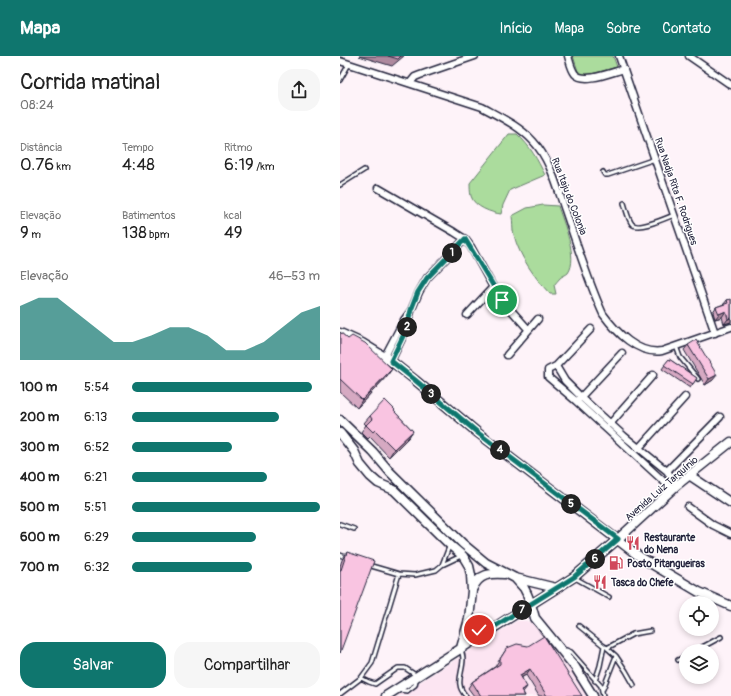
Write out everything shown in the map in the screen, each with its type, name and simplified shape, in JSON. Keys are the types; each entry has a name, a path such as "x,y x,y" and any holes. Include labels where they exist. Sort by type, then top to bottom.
{"street":[{"path":"410,83 415,77 475,56"},
{"path":"568,56 573,70 576,75 581,78 591,78 624,69"},
{"name":"Rua Nadja Rita F. Rodrigues","path":"619,56 715,333"},
{"path":"689,56 731,85"},
{"name":"Rua Itaju do Colonia","path":"340,61 482,107 522,131 534,142 545,158 603,314 613,327 625,338 648,352 654,353 731,327"},
{"path":"378,188 465,239 493,287 505,304 528,329"},
{"path":"388,359 406,330 411,310 418,292 427,278 465,239"},
{"path":"467,315 493,287"},
{"path":"507,355 538,319"},
{"path":"590,330 556,366 548,370 548,377 579,399 659,464 667,471 675,487"},
{"path":"340,333 362,343 388,359 478,433 640,557 699,592 731,606"},
{"path":"579,399 622,353"},
{"path":"556,366 579,399 620,441 651,470 675,487"},
{"path":"610,424 653,376"},
{"path":"634,454 685,397"},
{"path":"667,471 720,417"},
{"path":"340,420 463,544 486,563 515,578 556,588"},
{"path":"340,433 354,451 360,464 370,476 378,483 394,490 463,556 469,566 472,591 469,618 461,648"},
{"path":"620,441 624,436"},
{"name":"Avenida Luiz Tarquínio","path":"386,696 574,577 688,475 731,442"},
{"path":"360,464 364,456 369,452 373,452"},
{"path":"651,470 659,464"},
{"path":"378,483 388,478 390,472"},
{"path":"688,475 731,503"},
{"path":"688,507 731,534"},
{"path":"472,591 476,581 485,575 496,573 505,574"},
{"path":"515,578 524,588 535,618 563,651 593,696"},
{"path":"527,594 520,612 535,618"},
{"path":"469,618 474,626 484,633"}],"lane":[{"path":"340,80 349,64"},
{"path":"603,172 605,175 608,175 655,159"},
{"path":"340,184 364,170"},
{"path":"560,196 566,186"},
{"path":"624,203 632,224 635,226 646,225 674,215"},
{"path":"676,346 680,356 698,379"},
{"path":"340,524 354,529"},
{"path":"442,565 450,545"},
{"path":"340,555 355,560"},
{"path":"362,563 399,574 415,575 436,570 442,565 463,556"},
{"path":"340,694 361,678 372,663 399,574"},
{"path":"574,577 609,597"},
{"path":"579,626 616,656 634,685"},
{"path":"595,681 606,647 633,634 650,631"},
{"path":"708,644 721,637"},
{"path":"461,648 463,658 459,685 462,692 466,696"},
{"path":"563,651 566,650 571,652 603,689"},
{"path":"604,696 603,689 616,656"},
{"path":"361,678 375,684 398,668 405,668 417,676"},
{"path":"590,675 599,672"}],"shaded area":[{"path":"517,621 532,623 566,661 582,682 589,696 398,696"}],"green space":[{"path":"573,56 613,56 617,67 580,77"},
{"path":"509,134 517,134 530,148 545,175 510,190 503,205 501,214 488,211 479,206 473,200 470,191 470,183"},
{"path":"543,205 558,206 571,249 571,266 568,273 560,278 554,285 556,294 550,294 528,266 516,243 513,230 512,216 527,208"}],"building":[{"path":"388,56 401,56 398,59"},
{"path":"731,299 731,318 728,319 726,311 719,314 716,307 728,303 727,300"},
{"path":"340,332 348,339 352,336 365,343 392,369 362,400 340,379"},
{"path":"696,340 717,375 709,379 688,345"},
{"path":"669,359 697,378 693,384 664,365"},
{"path":"385,400 413,431 394,449 375,430 373,432 366,425 372,419 370,416"},
{"path":"347,552 374,561 340,653 340,570"},
{"path":"544,636 582,696 547,696 530,669 520,675 527,687 521,690 525,696 481,696 472,682 500,664 500,659 507,648 517,644 528,646"}],"place":[{"name":"Restaurante do Nena","path":"633,543"},
{"name":"Posto Pitangueiras","path":"616,563"},
{"name":"Tasca do Chefe","path":"600,582"}],"route":[{"path":"479,630 484,633 574,577 618,539 478,433 391,361 406,330 411,310 418,292 427,278 465,239 502,300"}]}
